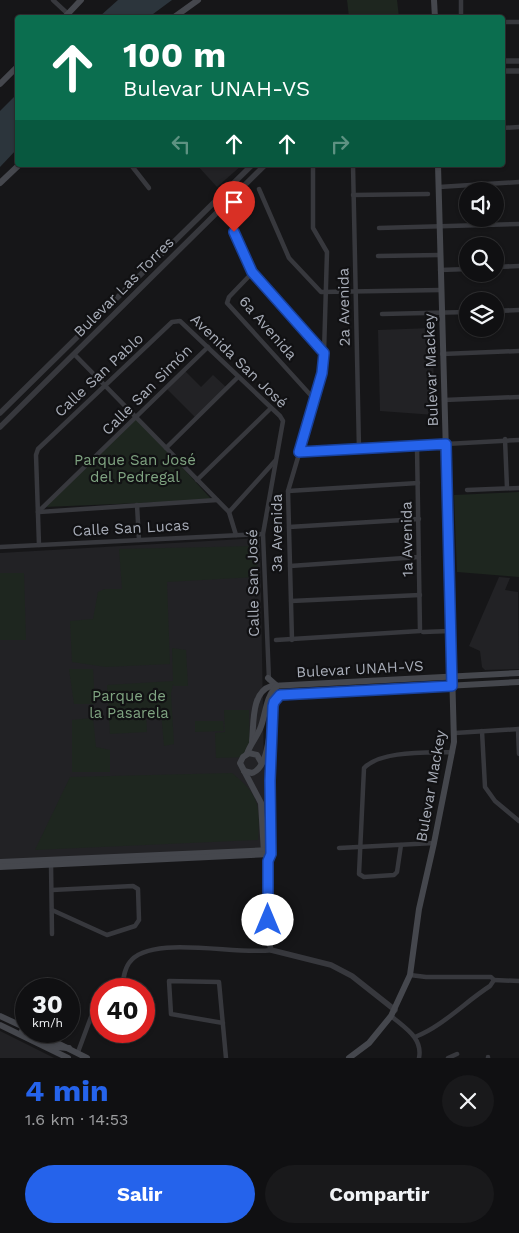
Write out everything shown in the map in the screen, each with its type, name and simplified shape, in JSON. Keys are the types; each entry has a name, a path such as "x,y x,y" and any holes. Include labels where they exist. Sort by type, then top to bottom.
{"main road":[{"path":"67,15 81,0"},
{"path":"177,15 198,0"},
{"path":"434,0 435,15"},
{"path":"0,84 15,69"},
{"path":"0,183 17,167"},
{"name":"Bulevar Mackey","path":"349,1058 369,1043 391,1016 410,974 418,909 453,752 438,167"},
{"name":"Bulevar UNAH-VS","path":"247,754 252,741 259,731 274,686 519,673"},
{"path":"252,741 258,697 262,690 274,686 268,678"},
{"name":"Bulevar UNAH-VS","path":"267,854 274,702 280,695 519,682"},
{"path":"244,771 252,773 260,764 272,733"},
{"path":"0,867 130,859 267,854 262,803 240,763 247,754 257,755 270,781"},
{"path":"0,862 89,861"},
{"path":"0,1016 15,1023"},
{"path":"0,1021 15,1027"},
{"path":"0,1025 65,1057"},
{"path":"50,1043 65,1057"},
{"path":"56,1043 87,1058"},
{"path":"55,1046 69,1048"}],"street":[{"path":"53,0 65,15"},
{"path":"461,0 461,15"},
{"path":"505,22 519,22"},
{"path":"505,61 519,61"},
{"path":"505,71 519,71"},
{"path":"505,128 519,127"},
{"path":"133,167 149,188"},
{"name":"Bulevar Las Torres","path":"0,413 250,167"},
{"name":"Bulevar Las Torres","path":"0,427 263,167"},
{"name":"3a Avenida","path":"292,640 288,491 315,400 322,373 324,353 327,252 313,228 313,167"},
{"name":"2a Avenida","path":"353,167 359,449"},
{"path":"438,187 519,182"},
{"path":"259,189 289,258 318,290 326,292 441,290"},
{"path":"353,195 428,194"},
{"path":"219,198 252,272 324,353"},
{"path":"380,228 519,224"},
{"path":"378,256 440,255"},
{"path":"504,267 519,266"},
{"path":"440,270 459,269"},
{"name":"6a Avenida","path":"252,272 229,297 227,303 315,400"},
{"path":"504,311 519,310"},
{"path":"382,314 459,312"},
{"name":"Avenida San José","path":"177,320 180,320 283,421"},
{"name":"Calle San Pablo","path":"38,512 36,455 38,449 177,320"},
{"name":"Calle San Simón","path":"38,512 208,347"},
{"path":"442,354 519,351"},
{"path":"74,354 229,512 236,535"},
{"path":"166,448 238,377"},
{"path":"444,400 519,397"},
{"path":"197,480 271,408"},
{"name":"Calle San José","path":"268,678 272,641 263,534 283,421"},
{"path":"299,452 417,447 451,442 505,439 519,440"},
{"path":"505,439 507,488"},
{"name":"1a Avenida","path":"417,447 422,631"},
{"path":"229,512 276,460"},
{"path":"288,491 418,483"},
{"path":"467,490 519,488"},
{"name":"Calle San Lucas","path":"38,512 217,500"},
{"path":"137,505 140,540"},
{"path":"38,512 39,545"},
{"path":"288,527 419,519"},
{"name":"Calle San Lucas","path":"0,547 263,534"},
{"path":"290,566 419,557"},
{"path":"291,601 420,595"},
{"path":"272,641 422,631 450,631"},
{"path":"454,733 518,729 519,754"},
{"path":"482,731 485,787 494,801 519,821"},
{"path":"401,845 397,872 391,877 361,876 359,874 363,774 366,766 394,755 453,752"},
{"path":"338,848 434,843"},
{"path":"267,854 268,938 271,950"},
{"path":"51,864 52,934"},
{"path":"52,890 133,886 138,889 139,920 135,926 107,934 52,910"},
{"path":"125,978 129,962 142,952 162,947 271,950 331,965 352,976 395,1010"},
{"path":"410,974 426,977 491,977 494,980 519,981"},
{"path":"416,1037 436,1028 447,1016 490,986 494,980"},
{"path":"223,1023 171,1014 169,981 219,982 223,1023 226,1058"},
{"path":"391,1016 416,1037 420,1051 419,1058"},
{"path":"78,1052 90,1020"},
{"path":"448,1058 456,1054"}],"shaded area":[{"path":"118,0 172,0 152,15 101,15"},
{"path":"15,96 15,151 0,167 0,111"},
{"path":"199,167 240,167 217,187"},
{"path":"432,328 435,415 380,411 378,330"},
{"path":"185,371 201,387 213,375 227,388 196,418 167,389"},
{"path":"260,538 264,770 269,770 265,849 0,860 0,553"},
{"path":"499,577 510,578 505,590 518,592 519,669 485,670 482,667 480,651 469,646"},
{"path":"0,1031 15,1038 15,1043 24,1043 54,1058 0,1058"}],"green space":[{"path":"347,0 397,0 399,15 349,15"},
{"name":"Parque San José del Pedregal","path":"137,418 212,500 44,507"},
{"path":"519,492 519,577 457,572 454,495"},
{"path":"256,546 258,577 167,582 170,664 106,667 72,662 70,621 93,619 98,592 105,589 122,589 119,549"},
{"path":"0,573 24,573 26,640 0,640"},
{"name":"Parque de la Pasarela","path":"172,648 186,650 188,686 174,686 173,684 171,694 174,744 164,746 161,713 146,714 147,732 110,734 107,685 173,681"},
{"path":"69,669 93,669 95,704 74,704"},
{"path":"224,710 249,710 250,757 216,758 215,733 225,732"},
{"path":"93,718 96,747 110,750 110,772 72,772 72,720"},
{"path":"195,721 223,721 224,731 195,732"},
{"path":"232,773 248,788 256,802 259,819 258,840 35,850 70,777"}],"route":[{"path":"234,232 252,272 324,353 322,373 299,452 439,446 446,444 452,686 280,695 277,698 273,706 268,920"}]}
